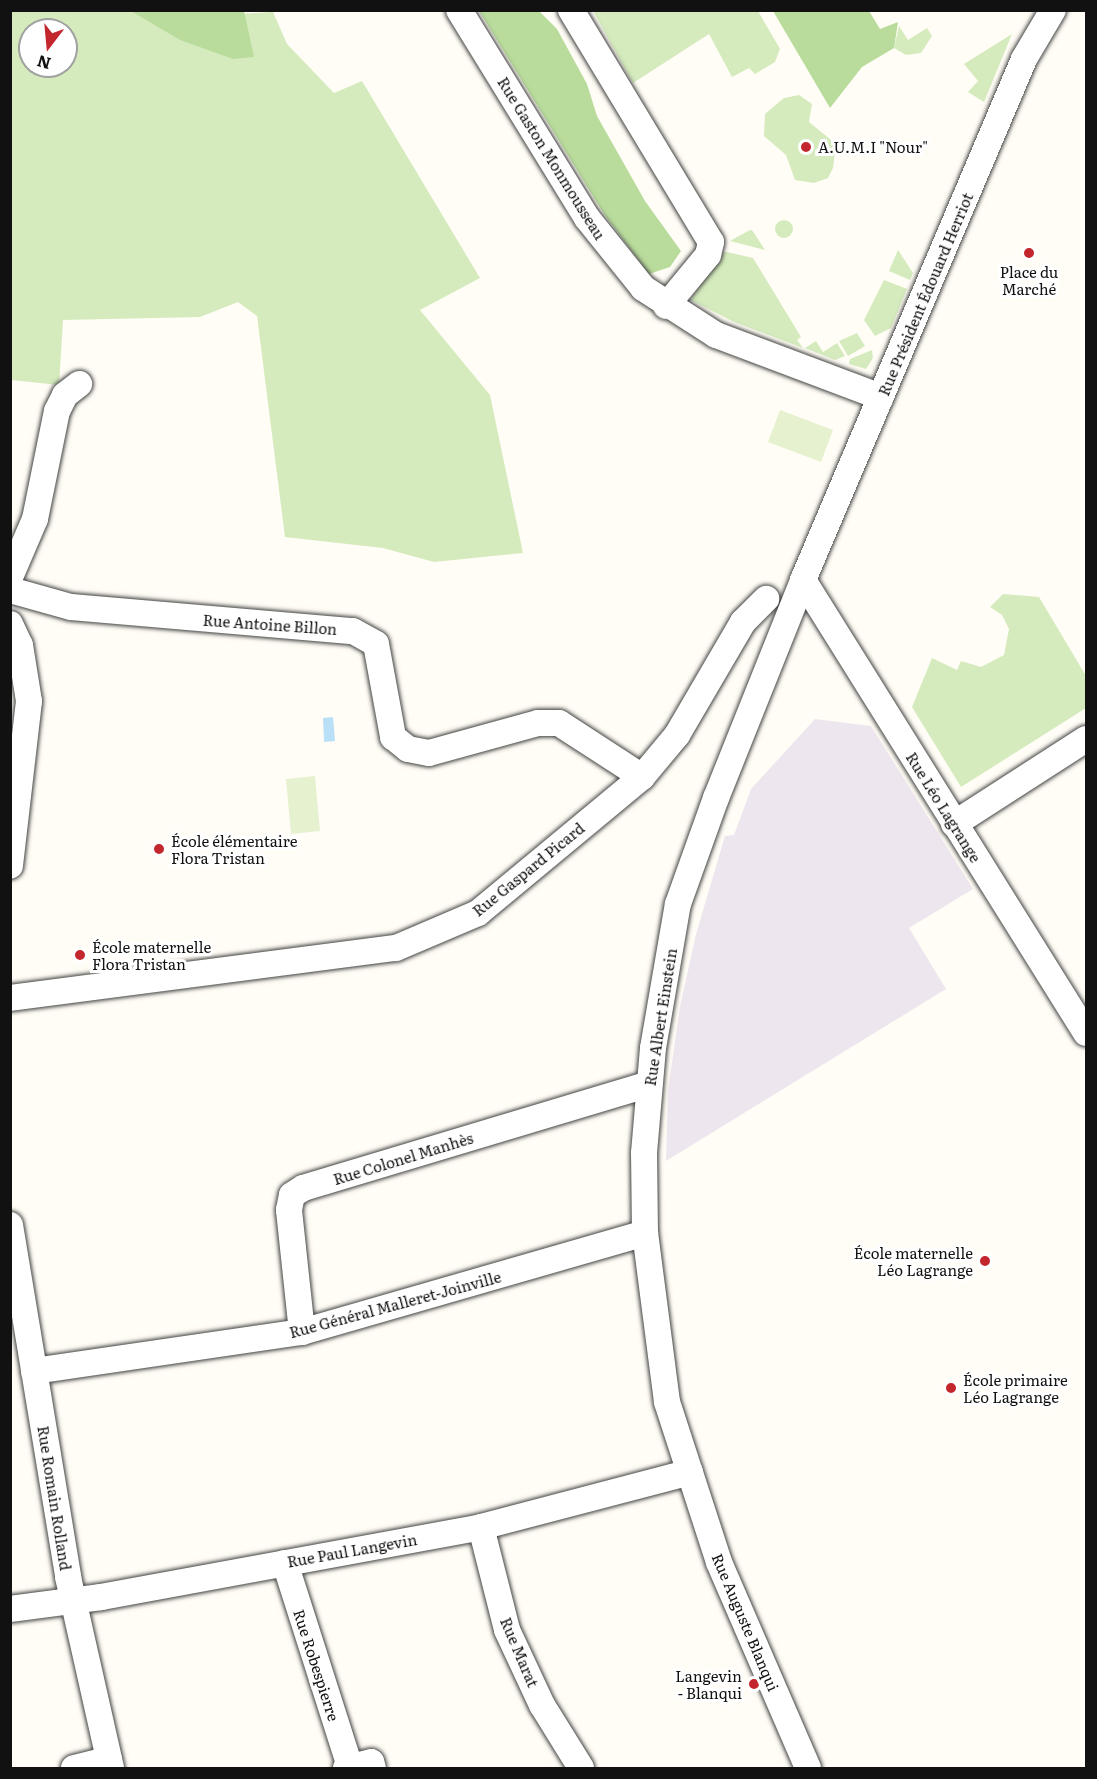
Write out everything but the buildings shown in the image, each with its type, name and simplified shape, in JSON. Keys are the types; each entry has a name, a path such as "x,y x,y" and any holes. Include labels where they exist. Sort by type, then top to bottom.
{"street":[{"name":"Rue Gaston Monmousseau","path":"459,10 587,218 613,254 660,302 716,335 881,397"},
{"path":"571,10 711,242 699,248 660,302"},
{"name":"Rue Président Édouard Herriot","path":"803,580 1024,59 1053,10"},
{"path":"10,577 35,519 57,411 65,395 79,384"},
{"name":"Rue Léo Lagrange","path":"803,580 1086,1034"},
{"name":"Rue Albert Einstein","path":"690,1472 667,1402 645,1233 649,1084 678,904 803,580"},
{"name":"Rue Antoine Billon","path":"10,590 71,607 353,631 376,644 393,737 408,749 429,753 538,723 559,723 642,777"},
{"name":"Rue Gaspard Picard","path":"10,998 396,948 478,913 642,777 677,735 744,622 766,599"},
{"path":"10,624 24,666 28,701 10,866"},
{"path":"954,824 1086,739"},
{"name":"Rue Colonel Manhès","path":"302,1332 289,1210 292,1195 303,1188 649,1084"},
{"name":"Rue Romain Rolland","path":"10,1225 72,1601 110,1764"},
{"name":"Rue Général Malleret-Joinville","path":"34,1371 302,1332 645,1233"},
{"name":"Rue Paul Langevin","path":"10,1609 72,1601 481,1527 690,1472"},
{"name":"Rue Auguste Blanqui","path":"690,1472 719,1562 808,1768"},
{"name":"Rue Marat","path":"481,1527 507,1630 542,1705 581,1768"},
{"name":"Rue Robespierre","path":"285,1563 356,1768"},
{"path":"74,1768 110,1764"}],"shaded area":[{"path":"815,719 871,726 973,889 909,928 946,989 666,1161 668,1090 680,1007 696,934 725,836 734,835 751,789"}],"green space":[{"path":"232,10 237,14 273,12 287,44 334,93 362,81 480,278 420,310 490,395 523,553 434,562 383,548 285,537 257,316 238,302 200,317 63,320 59,385 11,380 10,11"},
{"path":"131,11 244,11 254,57 233,59 180,40"},
{"path":"479,11 539,11 557,29 587,84 597,116 645,201 681,251 670,267 649,274 604,214"},
{"path":"593,11 758,11 780,49 775,62 755,74 749,68 732,77 709,34 633,83"},
{"path":"773,11 869,11 880,29 898,22 894,48 862,67 830,108"},
{"path":"899,26 908,40 927,28 932,36 921,53 906,55 894,48"},
{"path":"1012,34 984,102 968,92 978,81 964,64"},
{"path":"799,95 812,104 809,122 836,144 833,168 828,178 814,183 795,180 786,155 764,136 765,114 784,98"},
{"path":"784,220 790,223 793,229 790,235 784,238 778,235 775,229 778,223"},
{"path":"752,230 765,250 730,241"},
{"path":"898,250 913,273 910,280 889,271"},
{"path":"727,252 753,258 801,337 797,340 803,348 734,322 691,300 718,253"},
{"path":"884,280 907,289 891,328 875,336 864,320"},
{"path":"857,333 865,346 848,356 839,341"},
{"path":"816,341 823,352 837,343 845,356 835,360 805,348"},
{"path":"872,350 873,358 866,369 849,364 850,359"},
{"path":"780,410 833,430 821,462 768,442"},
{"path":"1003,594 1039,597 1086,676 1086,708 961,787 912,707 932,658 957,670 961,661 981,667 1004,655 1009,629 1002,615 990,607"},
{"path":"315,776 320,831 291,834 286,779"}],"water":[{"path":"333,717 335,741 324,742 323,718"}],"place":[{"name":"A.U.M.I \"Nour\"","path":"806,147"},
{"name":"Place du Marché","path":"1029,253"},
{"name":"École élémentaire Flora Tristan","path":"159,849"},
{"name":"École maternelle Flora Tristan","path":"80,955"},
{"name":"École maternelle Léo Lagrange","path":"985,1261"},
{"name":"École primaire Léo Lagrange","path":"951,1388"},
{"name":"Langevin - Blanqui","path":"754,1684"}]}
